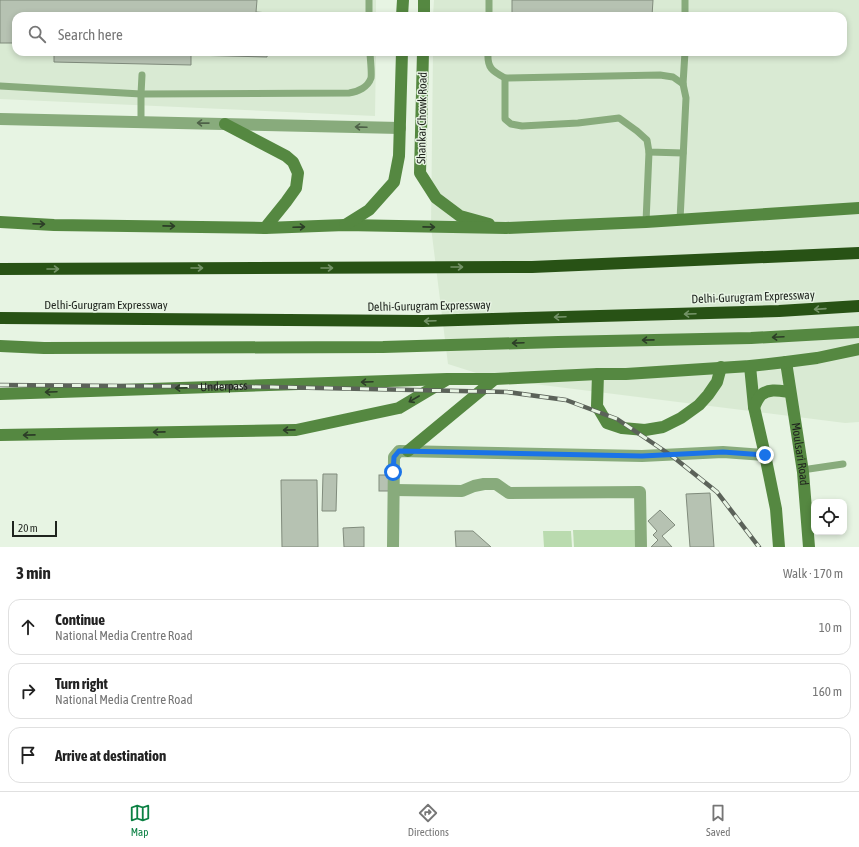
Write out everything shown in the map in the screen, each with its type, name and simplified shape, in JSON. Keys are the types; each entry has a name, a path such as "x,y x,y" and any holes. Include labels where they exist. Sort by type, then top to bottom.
{"highway":[{"path":"0,269 532,267 859,253"},
{"name":"Delhi-Gurugram Expressway","path":"0,318 423,321 779,312 859,306"}],"main road":[{"path":"402,12 403,0"},
{"path":"424,0 424,12"},
{"name":"Shankar Chowk Road","path":"345,225 369,210 394,182 399,156 402,56"},
{"name":"Shankar Chowk Road","path":"424,56 420,173 436,198 460,216 506,228"},
{"path":"225,124 286,156 294,162 298,173 296,188 265,228"},
{"path":"0,222 54,225 265,228 345,225 506,228 646,222 859,208"},
{"path":"0,346 44,348 383,347 750,338 859,332"},
{"name":"Underpass","path":"0,394 626,374 750,366 786,362 859,349"},
{"name":"Moulsari Road","path":"786,362 802,470 809,547"},
{"path":"750,366 754,407 776,509 780,547"},
{"path":"598,374 597,406 607,423 622,428 645,430 663,427 681,418 699,405 717,382 721,367"},
{"path":"0,435 296,430 399,408 448,379"},
{"path":"408,451 495,379"},
{"path":"754,407 760,395 768,391 778,390 790,392"}],"street":[{"path":"0,119 400,128"},
{"path":"393,547 393,472 394,457 399,451 642,456 723,452 765,455"},
{"path":"394,490 462,491 474,486 496,484 509,493 640,492 641,547"}],"lane":[{"path":"369,0 369,12"},
{"path":"489,0 489,12"},
{"path":"685,0 685,12"},
{"path":"0,86 141,94 349,93 357,92 365,87 371,78 370,56"},
{"path":"488,56 487,62 494,72 505,78 660,75 673,77 683,84"},
{"path":"680,220 686,98 683,84 685,56"},
{"path":"141,122 142,75"},
{"path":"505,78 505,119 511,124 522,126 578,123 620,118 637,130 647,140 649,152 646,222"},
{"path":"649,152 683,153"},
{"path":"802,470 843,464"}],"shaded area":[{"path":"0,0 376,0 376,12 12,12 12,56 376,56 375,116 0,99"},
{"path":"434,0 859,0 859,422 845,423 495,379 448,364 431,227 433,56 847,56 847,12 433,12"}],"green space":[{"path":"573,530 635,530 636,547 574,547"},
{"path":"543,531 571,531 572,547 544,547"}],"building":[{"path":"0,0 257,0 256,12 12,12 12,43 0,43"},
{"path":"512,0 653,0 652,12 512,12"},
{"path":"54,56 191,56 191,65 54,62"},
{"path":"229,56 267,56 267,57"},
{"path":"323,474 337,474 336,511 322,511"},
{"path":"379,475 389,475 389,491 379,491"},
{"path":"281,480 317,480 318,547 282,547"},
{"path":"710,493 714,547 690,547 686,494"},
{"path":"660,510 675,525 662,536 672,547 651,547 658,540 653,535 657,531 648,521"},
{"path":"364,527 364,547 344,547 343,528"},
{"path":"455,531 473,531 491,547 456,547"}],"railway":[{"path":"0,385 272,387 507,392 566,400 617,419 672,456 717,492 759,547"}],"route":[{"path":"393,472 394,457 399,451 642,456 723,452 765,455"}]}
